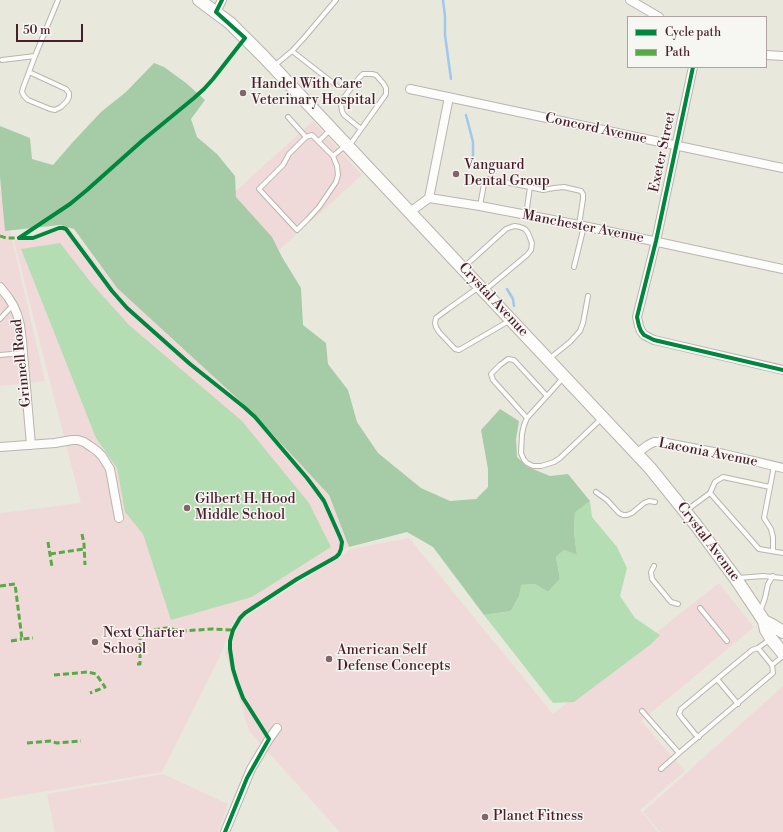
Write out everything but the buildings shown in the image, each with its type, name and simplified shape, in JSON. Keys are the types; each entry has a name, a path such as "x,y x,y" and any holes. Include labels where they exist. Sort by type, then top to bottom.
{"main road":[{"name":"Crystal Avenue","path":"199,0 216,12 240,33 273,66 636,454 685,511 736,579 762,618 766,630 771,638 783,653"},
{"name":"Crystal Avenue","path":"762,618 783,632"}],"street":[{"path":"216,12 222,0"},
{"path":"630,0 657,16"},
{"path":"767,55 783,56"},
{"name":"Exeter Street","path":"692,68 656,241 637,318 639,326 644,336 654,340 783,370"},
{"name":"Concord Avenue","path":"410,89 783,168"},
{"path":"410,212 429,198 449,97"},
{"name":"Manchester Avenue","path":"429,198 480,206 656,241 783,269"},
{"name":"Grinnell Road","path":"0,287 13,305 20,326 31,445"},
{"path":"0,446 31,445 78,440 84,442 97,450 110,469 119,518"},
{"name":"Laconia Avenue","path":"636,454 654,442 661,442 724,454 783,468"},
{"path":"225,832 251,770 277,728"}],"lane":[{"path":"29,72 66,89 69,97 67,102 55,110 50,109 28,100 22,92 23,88 29,72 35,56 58,0"},
{"path":"273,66 292,51 336,0"},
{"path":"292,51 337,86"},
{"path":"2,60 35,56"},
{"path":"333,156 348,146 362,129 386,94 386,88 383,83 372,74 363,74 355,82 342,100 341,104 344,115 362,129"},
{"path":"288,117 306,136"},
{"path":"319,141 332,129"},
{"path":"312,135 333,156 337,166 338,175 336,182 319,207 297,230 259,189 283,165 289,154 306,136 312,135"},
{"path":"480,206 484,184 489,179 543,190 564,187 581,191 583,194 581,226 574,267"},
{"path":"526,216 530,188"},
{"path":"463,268 506,229 516,226 525,229 532,243 531,250 527,255 482,289 448,309 436,318 435,323 439,332 455,349 459,350 511,320"},
{"path":"548,360 570,342 580,331 588,296"},
{"path":"0,319 13,305"},
{"path":"0,355 23,353"},
{"path":"527,418 493,380 491,374 508,359 514,360 547,396"},
{"path":"564,376 527,418 522,434 521,453 524,460 533,466 541,466 560,458 602,417"},
{"path":"773,551 774,538 764,518 774,466"},
{"path":"685,511 710,493 715,482 723,477 770,487"},
{"path":"596,492 607,500 619,513 627,515 632,513 644,503 649,501 655,502"},
{"path":"710,493 759,549 783,553"},
{"path":"654,566 651,572 652,579 671,602 678,604"},
{"path":"736,579 763,576 783,578"},
{"path":"762,618 768,584 773,576"},
{"path":"700,608 728,641"},
{"path":"699,737 682,718 680,714 681,709 752,650 758,648 771,638"},
{"path":"661,769 773,673 772,665 758,648"},
{"path":"772,665 783,656"},
{"path":"717,679 738,704"},
{"path":"642,710 680,753"}],"path":[{"path":"753,582 761,592"}],"shaded area":[{"path":"313,121 362,175 277,252 228,198"},
{"path":"0,187 45,381 0,386"},
{"name":"Gilbert H. Hood Middle School","path":"66,224 117,288 250,410 329,495 349,547 234,620 221,654 162,772 0,799 0,513 81,503 14,241"},
{"path":"409,538 553,714 719,583 754,627 641,721 685,771 640,810 658,832 340,832 249,731 225,652 238,622 351,549"},
{"path":"783,686 783,832 660,832 643,812"},
{"path":"163,774 228,804 218,832 55,832 47,794"}],"green space":[{"path":"154,63 164,67 186,83 205,100 191,119 197,137 217,154 235,176 236,197 272,237 301,288 303,325 326,343 328,364 348,390 357,422 378,453 421,488 450,501 476,499 488,487 488,469 481,430 500,409 519,421 516,439 517,457 528,467 550,476 568,474 590,501 575,512 574,532 577,555 564,550 556,557 560,579 548,592 535,584 521,585 519,596 511,611 484,615 433,547 407,532 349,547 329,495 250,410 117,288 74,229 60,225 5,231 0,177 0,126 30,138 32,159 53,165 101,112 126,92"},
{"path":"60,243 93,285 129,325 242,421 309,503 331,547 252,597 171,620 143,534 125,512 117,468 96,438 21,249"},
{"path":"590,501 592,517 617,547 627,568 620,596 635,618 660,635 650,645 574,702 553,703 484,615 511,611 519,596 520,585 535,584 548,592 560,579 556,557 564,550 577,555 574,532 575,511"}],"waterway":[{"path":"443,0 445,35 451,79"},
{"path":"466,115 473,142 473,160"},
{"path":"507,289 513,299 514,306"}],"marked path":[{"path":"0,236 6,238 19,238"},
{"path":"82,534 85,565"},
{"path":"48,542 52,567"},
{"path":"50,554 84,549"},
{"path":"0,586 15,584 22,639 33,638"},
{"path":"154,630 166,628 182,631 212,629 233,630"},
{"path":"137,664 140,664 140,637"},
{"path":"11,641 22,639"},
{"path":"54,675 88,672 96,674 105,687 90,693"},
{"path":"27,743 81,741"}],"cycle path":[{"path":"19,238 70,204 143,140 194,98 213,79 245,38 216,12 222,0"},
{"path":"693,68 656,241 637,317 639,326 644,335 654,340 783,370"},
{"path":"19,238 33,238 59,228 66,229 112,291 127,308 190,364 255,417 307,478 324,501 342,542 341,549 336,557 297,579 245,613 240,618 233,630 230,641 230,649 233,669 237,682 243,698 269,739 247,778 225,832"}],"place":[{"name":"Handel With Care Veterinary Hospital","path":"243,93"},
{"name":"Vanguard Dental Group","path":"456,174"},
{"name":"Gilbert H. Hood Middle School","path":"187,508"},
{"name":"Next Charter School","path":"95,642"},
{"name":"American Self Defense Concepts","path":"329,659"},
{"name":"Planet Fitness","path":"485,817"}]}
